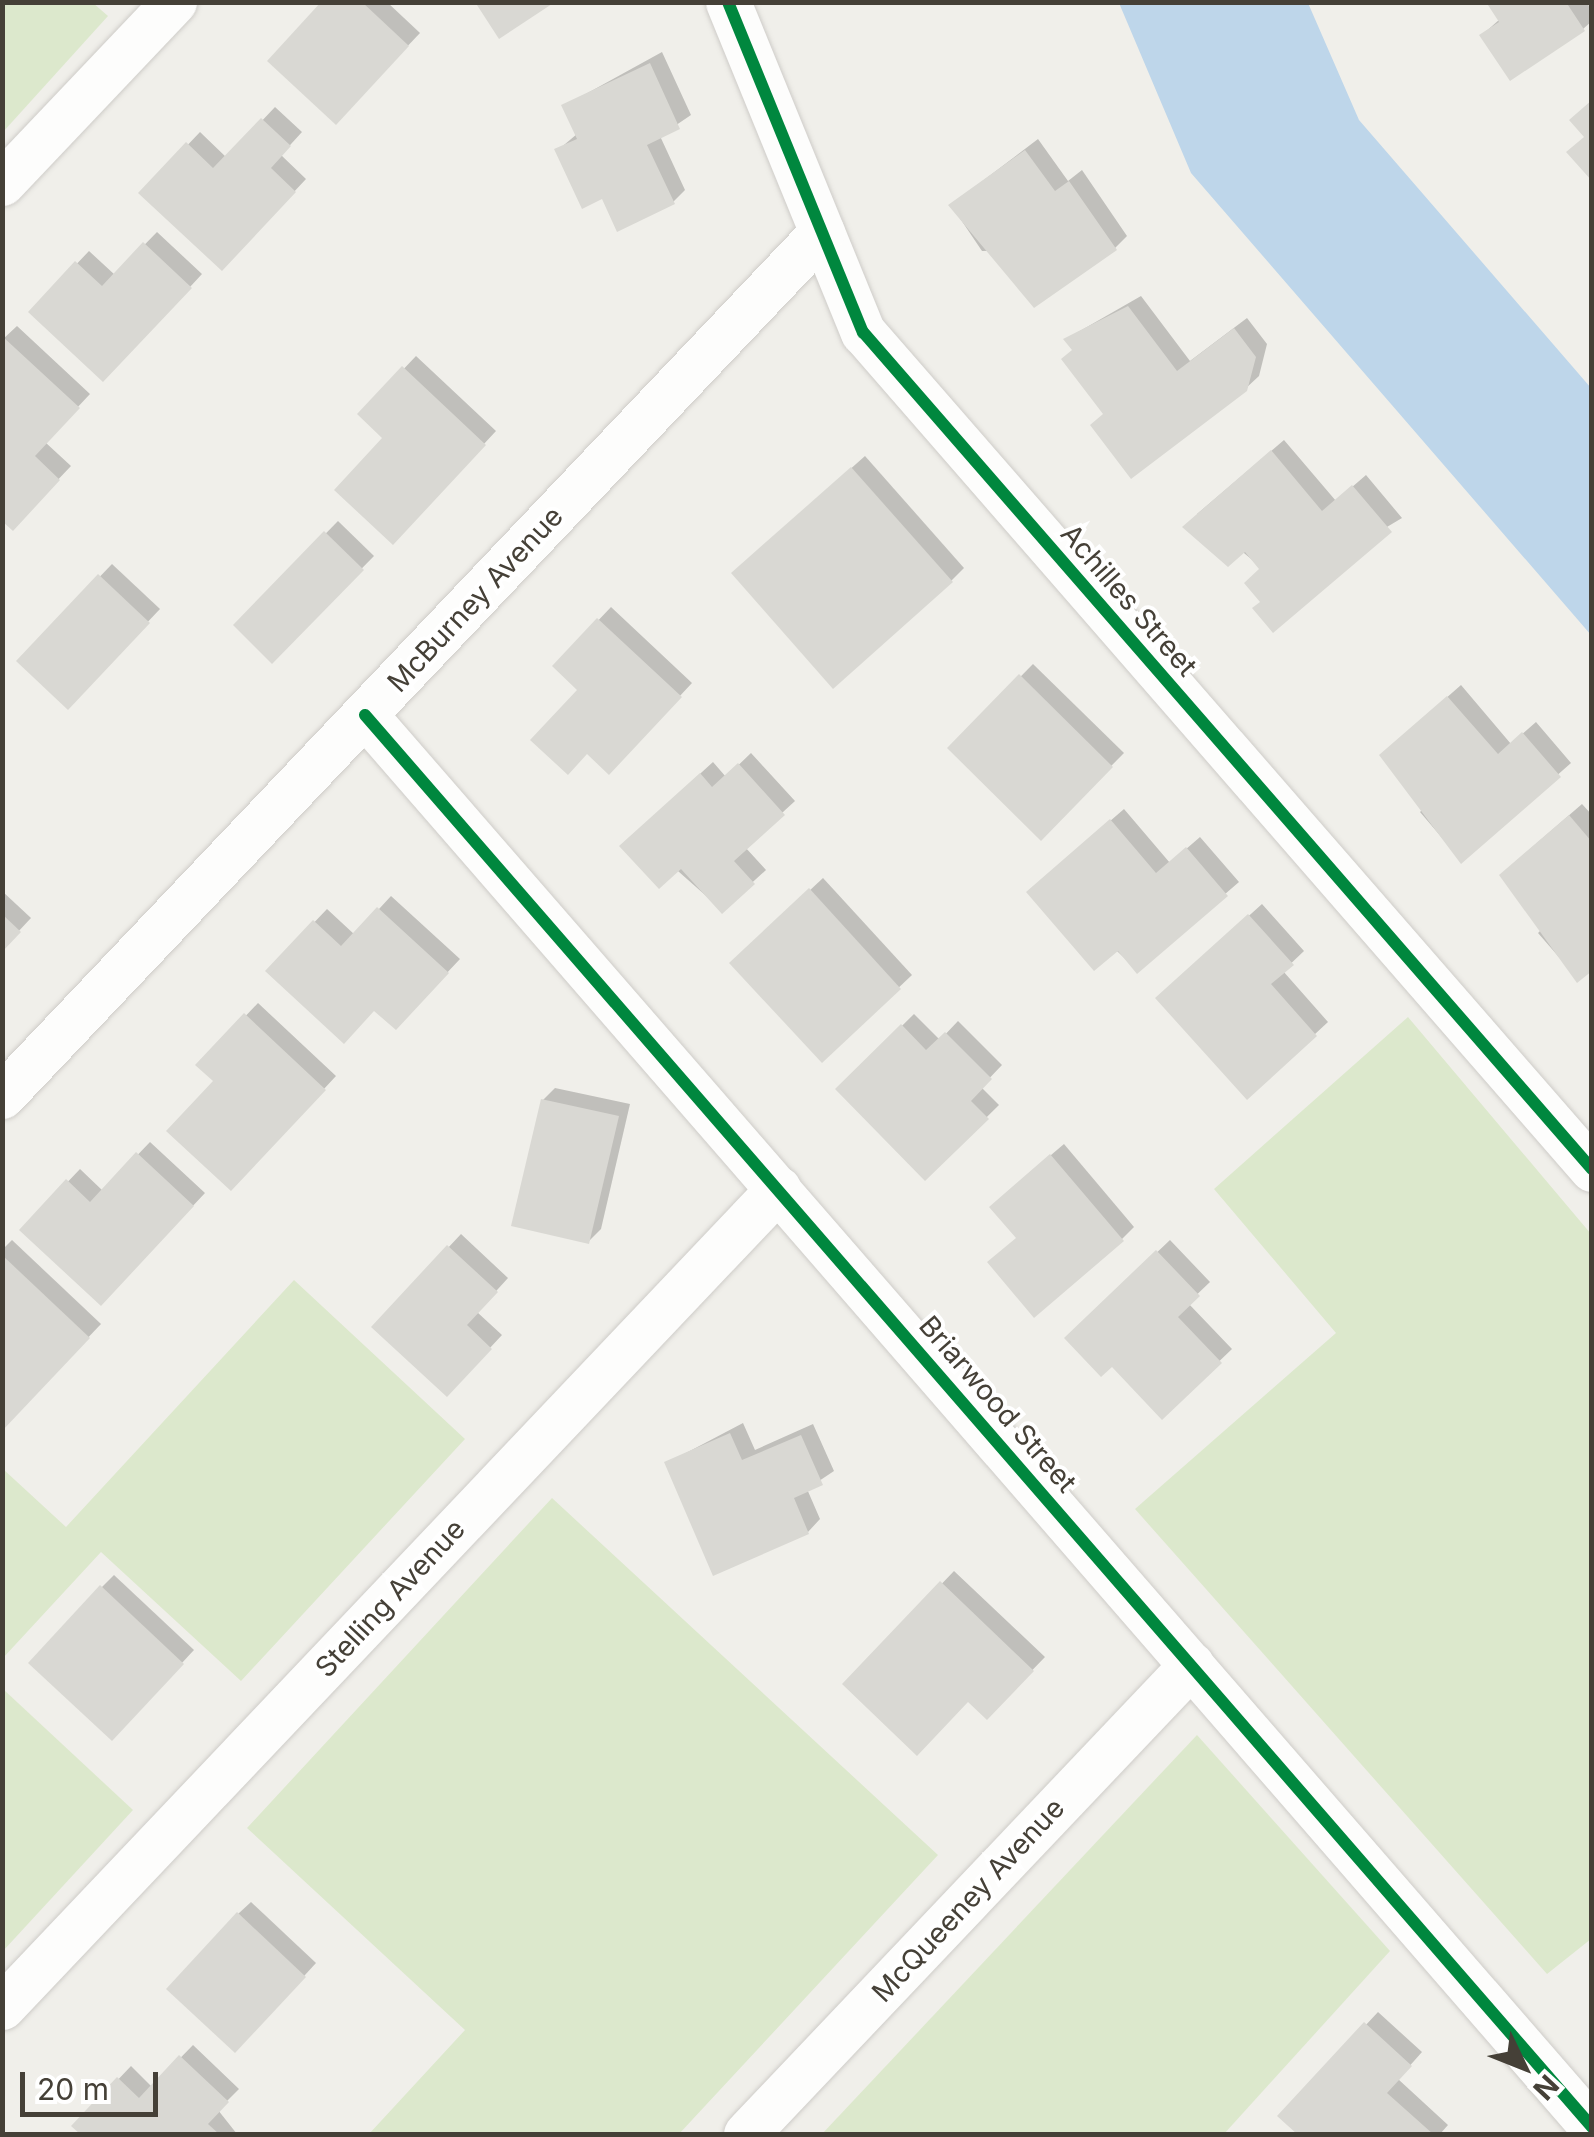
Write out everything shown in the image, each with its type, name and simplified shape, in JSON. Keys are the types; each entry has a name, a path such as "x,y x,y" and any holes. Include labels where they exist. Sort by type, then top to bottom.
{"street":[{"path":"2,183 174,2"},
{"name":"Achilles Street","path":"728,2 863,332 1592,1169"},
{"name":"McBurney Avenue","path":"2,1096 822,232"},
{"name":"Briarwood Street","path":"365,715 1592,2126"},
{"name":"Stelling Avenue","path":"2,2007 778,1189"},
{"name":"McQueeney Avenue","path":"746,2134 1191,1664"}],"green space":[{"path":"3,2 93,3 108,16 3,132"},
{"path":"1408,1017 1591,1234 1591,1939 1547,1974 1135,1509 1336,1333 1214,1189"},
{"path":"294,1280 465,1439 241,1681 101,1552 3,1658 3,1469 66,1527"},
{"path":"552,1498 938,1855 679,2134 369,2134 465,2030 247,1828"},
{"path":"3,1689 133,1810 2,1951"},
{"path":"1197,1735 1390,1951 1224,2134 822,2134"}],"water":[{"path":"1119,3 1308,3 1359,120 1591,388 1591,635 1191,173"}],"building":[{"path":"321,2 362,2 409,46 336,125 267,61"},
{"path":"475,2 555,2 499,39"},
{"path":"1486,2 1566,2 1585,31 1510,81 1479,35 1499,22"},
{"path":"650,63 680,129 647,145 675,204 617,232 602,199 582,209 554,149 577,139 561,105"},
{"path":"1592,100 1592,181 1566,152 1584,137 1569,120"},
{"path":"261,118 291,146 271,168 296,192 222,271 138,193 186,142 213,168"},
{"path":"1025,150 1055,191 1069,181 1117,250 1034,308 948,205"},
{"path":"143,242 192,288 103,382 28,312 75,261 102,286"},
{"path":"1128,306 1177,371 1234,328 1256,357 1247,391 1131,479 1090,425 1103,414 1061,359 1072,350 1063,339"},
{"path":"2,336 80,408 35,456 60,480 13,531 2,521"},
{"path":"402,366 486,445 393,545 334,490 382,438 357,414"},
{"path":"1271,450 1322,511 1352,485 1392,532 1273,633 1252,608 1260,602 1244,583 1259,569 1245,552 1228,567 1182,527"},
{"path":"851,467 953,582 833,689 731,573"},
{"path":"324,531 364,570 272,664 233,625"},
{"path":"98,574 150,623 68,710 16,661"},
{"path":"597,618 682,697 609,775 587,754 568,775 530,740 577,690 552,666"},
{"path":"1019,674 1113,767 1041,841 947,748"},
{"path":"1447,696 1498,754 1522,732 1561,777 1461,864 1379,755"},
{"path":"738,763 785,815 734,861 755,884 722,914 681,869 659,889 619,846 700,773 712,787"},
{"path":"1569,815 1592,842 1592,971 1577,983 1499,875"},
{"path":"1110,819 1156,873 1186,847 1228,896 1137,974 1118,951 1094,971 1026,892"},
{"path":"809,888 901,989 822,1063 729,963"},
{"path":"377,907 449,973 396,1030 374,1011 344,1044 265,971 313,920 341,946"},
{"path":"2,914 21,932 2,952"},
{"path":"1248,914 1294,965 1271,984 1317,1036 1247,1100 1155,998"},
{"path":"244,1013 326,1090 231,1191 166,1131 213,1081 195,1065"},
{"path":"901,1024 926,1050 945,1032 992,1079 971,1101 989,1119 925,1181 835,1089"},
{"path":"541,1099 619,1116 589,1244 511,1226"},
{"path":"136,1152 194,1206 101,1306 19,1230 66,1179 90,1202"},
{"path":"1050,1154 1124,1241 1034,1318 987,1262 1016,1238 989,1207"},
{"path":"447,1245 498,1292 467,1325 492,1349 447,1397 371,1327"},
{"path":"1156,1250 1200,1296 1178,1317 1222,1363 1162,1420 1112,1367 1101,1377 1064,1338"},
{"path":"2,1255 90,1338 2,1431"},
{"path":"730,1433 742,1460 801,1435 823,1485 794,1498 809,1534 713,1576 664,1462"},
{"path":"940,1581 1034,1671 987,1720 968,1702 917,1756 842,1684"},
{"path":"100,1585 184,1664 112,1741 28,1663"},
{"path":"237,1912 306,1977 235,2053 166,1989"},
{"path":"1364,2022 1412,2066 1387,2093 1433,2134 1297,2134 1277,2116"},
{"path":"179,2055 229,2102 208,2124 219,2134 80,2134 71,2126 117,2077 139,2098"}],"cycle path":[{"path":"728,2 863,332 1592,1169"},
{"path":"365,715 1592,2127"}]}
